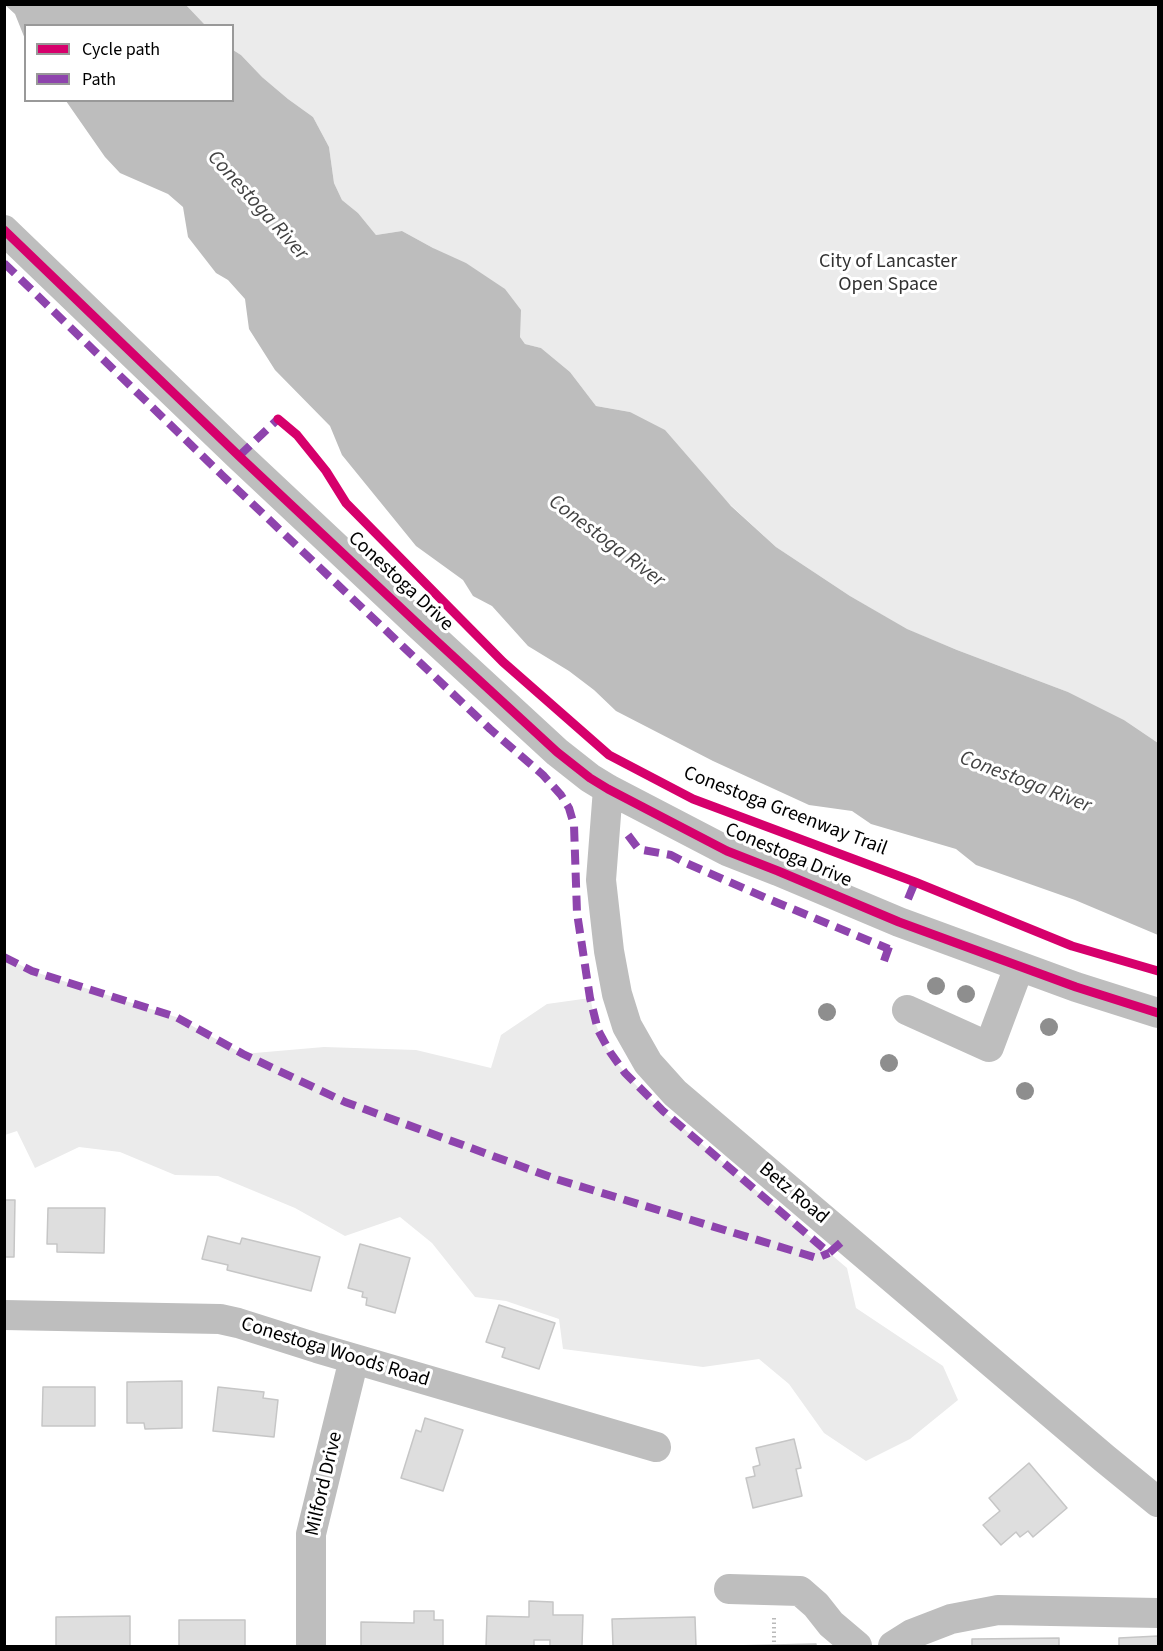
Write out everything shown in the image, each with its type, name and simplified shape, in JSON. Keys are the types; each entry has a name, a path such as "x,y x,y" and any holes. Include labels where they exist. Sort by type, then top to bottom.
{"street":[{"name":"Conestoga Drive","path":"4,230 435,640 557,752 590,778 727,851 899,922 1018,967 1158,1013"},
{"name":"Betz Road","path":"608,789 601,880 609,951 617,994 627,1026 648,1063 675,1093 1158,1502"},
{"path":"907,1010 988,1047 1018,967"},
{"name":"Conestoga Woods Road","path":"4,1315 220,1319 656,1447"},
{"name":"Milford Drive","path":"311,1647 311,1534 354,1359"},
{"path":"729,1589 800,1591 816,1605 831,1624 857,1647"},
{"path":"893,1647 912,1634 951,1619 998,1610 1158,1613"}],"green space":[{"name":"City of Lancaster Open Space","path":"186,5 1158,5 1158,743 1124,720 1068,692 906,629 850,596 776,547 630,412 596,406 570,372 541,348 525,344 520,337 519,324 433,248 402,231 376,235 358,213 342,200 334,183 329,147 313,117 288,99 234,51 234,24 204,24"},
{"path":"5,957 32,971 176,1017 243,1054 324,1047 416,1050 491,1068 501,1035 547,1004 590,998 597,1026 604,1042 618,1064 635,1084 663,1111 847,1268 856,1308 943,1366 958,1400 910,1439 866,1461 824,1433 789,1384 759,1359 703,1367 563,1349 559,1319 506,1301 475,1297 432,1243 400,1217 345,1236 295,1208 218,1176 175,1175 120,1152 79,1147 35,1168 17,1131 5,1135"}],"water":[{"path":"5,5 186,5 204,24 24,24 24,36 15,14"},
{"name":"Conestoga River","path":"234,51 241,55 262,77 313,117 329,147 334,183 342,200 358,213 376,235 402,231 466,263 505,289 521,310 520,337 525,344 541,348 570,372 596,406 630,412 665,430 731,506 776,547 850,596 907,629 1068,692 1124,720 1158,743 1158,935 1075,900 976,865 956,849 871,824 852,811 809,805 713,761 616,711 569,671 528,646 492,606 473,596 463,580 416,546 342,455 330,426 275,370 249,329 245,299 228,280 216,273 188,237 183,207 168,194 120,173 105,157 67,102 234,102"}],"building":[{"path":"4,1200 15,1200 14,1257 4,1257"},
{"path":"48,1208 105,1208 104,1253 57,1252 57,1244 47,1244"},
{"path":"208,1236 240,1244 242,1238 320,1257 311,1291 227,1270 228,1265 202,1259"},
{"path":"360,1244 410,1258 395,1313 366,1305 367,1298 362,1297 363,1292 348,1288"},
{"path":"499,1305 555,1323 539,1369 502,1357 505,1348 486,1342"},
{"path":"182,1381 182,1428 145,1429 144,1423 127,1423 127,1382"},
{"path":"43,1387 95,1387 95,1426 42,1426"},
{"path":"218,1387 264,1392 263,1398 278,1400 274,1437 213,1431"},
{"path":"425,1418 463,1430 443,1491 401,1478 416,1430 421,1432"},
{"path":"794,1439 801,1468 796,1469 802,1496 753,1508 746,1478 755,1476 753,1467 760,1465 756,1448"},
{"path":"1029,1463 1067,1508 1033,1537 1028,1531 1020,1537 1016,1532 1001,1545 983,1525 1000,1511 989,1498"},
{"path":"529,1601 553,1602 553,1615 583,1615 582,1646 550,1646 550,1640 534,1640 534,1646 486,1646 487,1616 529,1617"},
{"path":"414,1611 434,1611 434,1620 443,1620 443,1646 361,1646 361,1622 414,1623"},
{"path":"130,1616 130,1646 56,1646 56,1617"},
{"path":"695,1617 696,1646 613,1646 612,1619"},
{"path":"179,1620 245,1620 245,1646 179,1646"},
{"path":"1158,1636 1158,1646 1119,1646 1119,1638"},
{"path":"1059,1638 1059,1646 972,1646 972,1639"},
{"path":"816,1644 816,1646 733,1646"}],"marked path":[{"path":"4,263 222,475 490,729 543,775 561,795 569,808 574,825 577,913 590,998 598,1030 610,1052 625,1073 663,1111 829,1253 846,1238"},
{"path":"239,456 278,419"},
{"path":"628,835 637,847 643,850 671,855 766,898 889,949"},
{"path":"908,899 915,882"},
{"path":"884,961 891,941"},
{"path":"4,957 32,971 176,1017 243,1054 345,1102 556,1179 817,1258 829,1253"}],"cycle path":[{"path":"4,230 418,624 557,752 590,778 727,851 899,922 1076,987 1158,1013"},
{"name":"Conestoga Greenway Trail","path":"278,419 297,435 326,471 346,503 503,662 609,755 693,799 915,882 1072,946 1158,971"}]}
